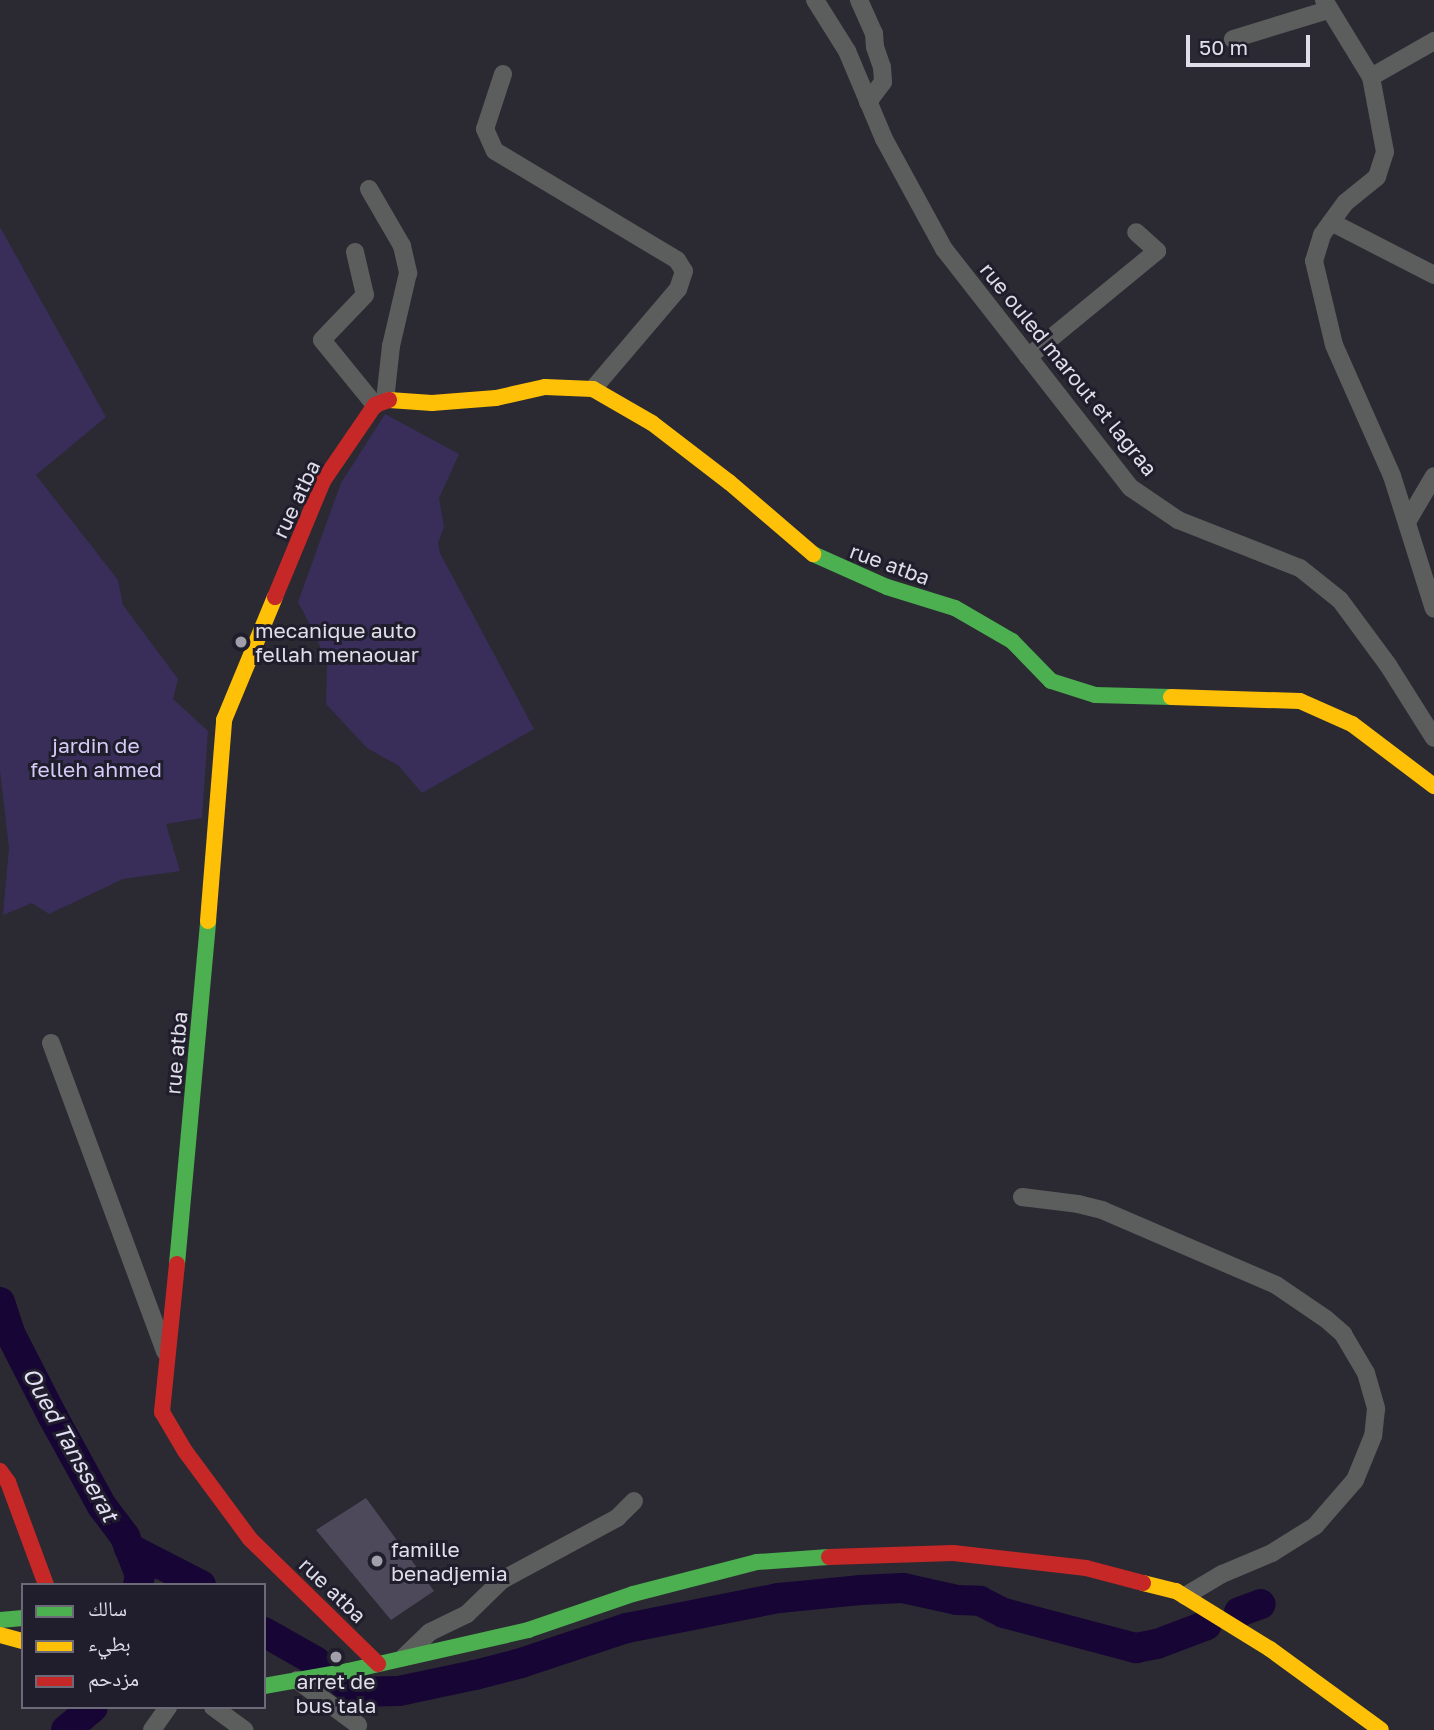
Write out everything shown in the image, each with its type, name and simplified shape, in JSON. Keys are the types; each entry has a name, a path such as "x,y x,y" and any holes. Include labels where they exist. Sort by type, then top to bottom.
{"street":[{"name":"rue ouled marout et lagraa","path":"815,0 847,51 884,139 944,249 1131,488 1178,520 1300,568 1340,600 1388,665 1434,738"},
{"path":"859,0 874,33 875,47 882,67 883,82 868,102"},
{"path":"1233,38 1326,5 1371,77 1385,152 1377,177 1345,203 1322,235 1314,261 1334,345 1392,476 1434,608"},
{"path":"1371,77 1434,41"},
{"path":"503,74 485,130 495,151 677,260 684,271 678,289 593,389"},
{"path":"369,189 402,246 408,273 380,402"},
{"path":"1331,222 1434,275"},
{"path":"1028,357 1157,251 1136,232"},
{"path":"355,252 365,295 322,340 380,402"},
{"name":"rue atba","path":"379,1664 250,1539 185,1451 162,1412 198,1051 224,720 239,661 323,481 380,402 432,403 496,398 545,387 593,389 652,424 729,482 818,559 887,587 955,608 1012,640 1051,681 1095,695 1300,701 1352,724 1434,786"},
{"path":"1407,522 1434,476"},
{"path":"51,1043 168,1359"},
{"path":"1022,1197 1078,1203 1102,1210 1276,1285 1343,1334 1366,1373 1376,1409 1373,1436 1364,1463 1347,1489 1315,1526 1272,1553 1222,1574 1185,1596"},
{"path":"0,1471 8,1482 45,1583"},
{"path":"401,1659 430,1632 467,1614 502,1580 617,1518 635,1502"},
{"path":"266,1686 348,1671 528,1630 633,1594 757,1562 856,1555 953,1553 1086,1567 1185,1596 1270,1649 1381,1730"},
{"path":"0,1620 21,1618"},
{"path":"0,1635 21,1640"},
{"path":"297,1679 358,1725"},
{"path":"152,1730 167,1709"},
{"path":"216,1709 245,1730"}],"green space":[{"name":"jardin de felleh ahmed","path":"0,227 106,417 36,475 118,580 123,605 178,679 173,699 208,731 202,818 166,824 180,871 123,879 49,914 32,903 3,915 9,848 0,771"},
{"path":"385,414 459,454 439,498 444,527 438,543 440,553 534,729 422,793 399,766 367,748 326,704 327,666 316,636 298,602 341,483"}],"building":[{"name":"famille benadjemia","path":"366,1498 434,1591 391,1620 316,1530"}],"waterway":[{"name":"Oued Tansserat","path":"0,1302 11,1335 53,1417 102,1506 125,1537 140,1575 138,1583"},
{"path":"129,1548 197,1583"},
{"path":"266,1633 315,1661 355,1692 399,1691 475,1675 521,1663 627,1628 779,1598 860,1590 903,1588 957,1600 980,1601 1004,1613 1136,1648 1157,1644 1207,1625"},
{"path":"1239,1612 1261,1604"},
{"name":"Oued Tansserat","path":"66,1730 91,1709"}],"traffic: fast":[{"path":"813,554 887,587 955,608 1012,641 1051,681 1095,695 1171,697"},
{"path":"177,1264 208,921"},
{"path":"266,1686 348,1671 528,1630 633,1594 757,1562 829,1557"},
{"path":"0,1620 21,1618"}],"traffic: slow":[{"path":"389,400 432,403 496,398 545,387 593,389 652,423 729,482 813,554"},
{"path":"208,921 224,720 275,597"},
{"path":"1171,697 1300,701 1352,724 1434,786"},
{"path":"1143,1583 1176,1591 1270,1649 1381,1730"},
{"path":"0,1635 21,1640"}],"traffic: jam":[{"path":"275,597 323,481 375,405 389,400"},
{"path":"177,1264 162,1412 185,1451 250,1539 378,1664"},
{"path":"0,1471 8,1482 45,1583"},
{"path":"829,1557 953,1553 1086,1568 1143,1583"}],"place":[{"name":"mecanique auto fellah menaouar","path":"241,642"},
{"name":"famille benadjemia","path":"377,1561"},
{"name":"arret de bus tala","path":"336,1657"}]}
